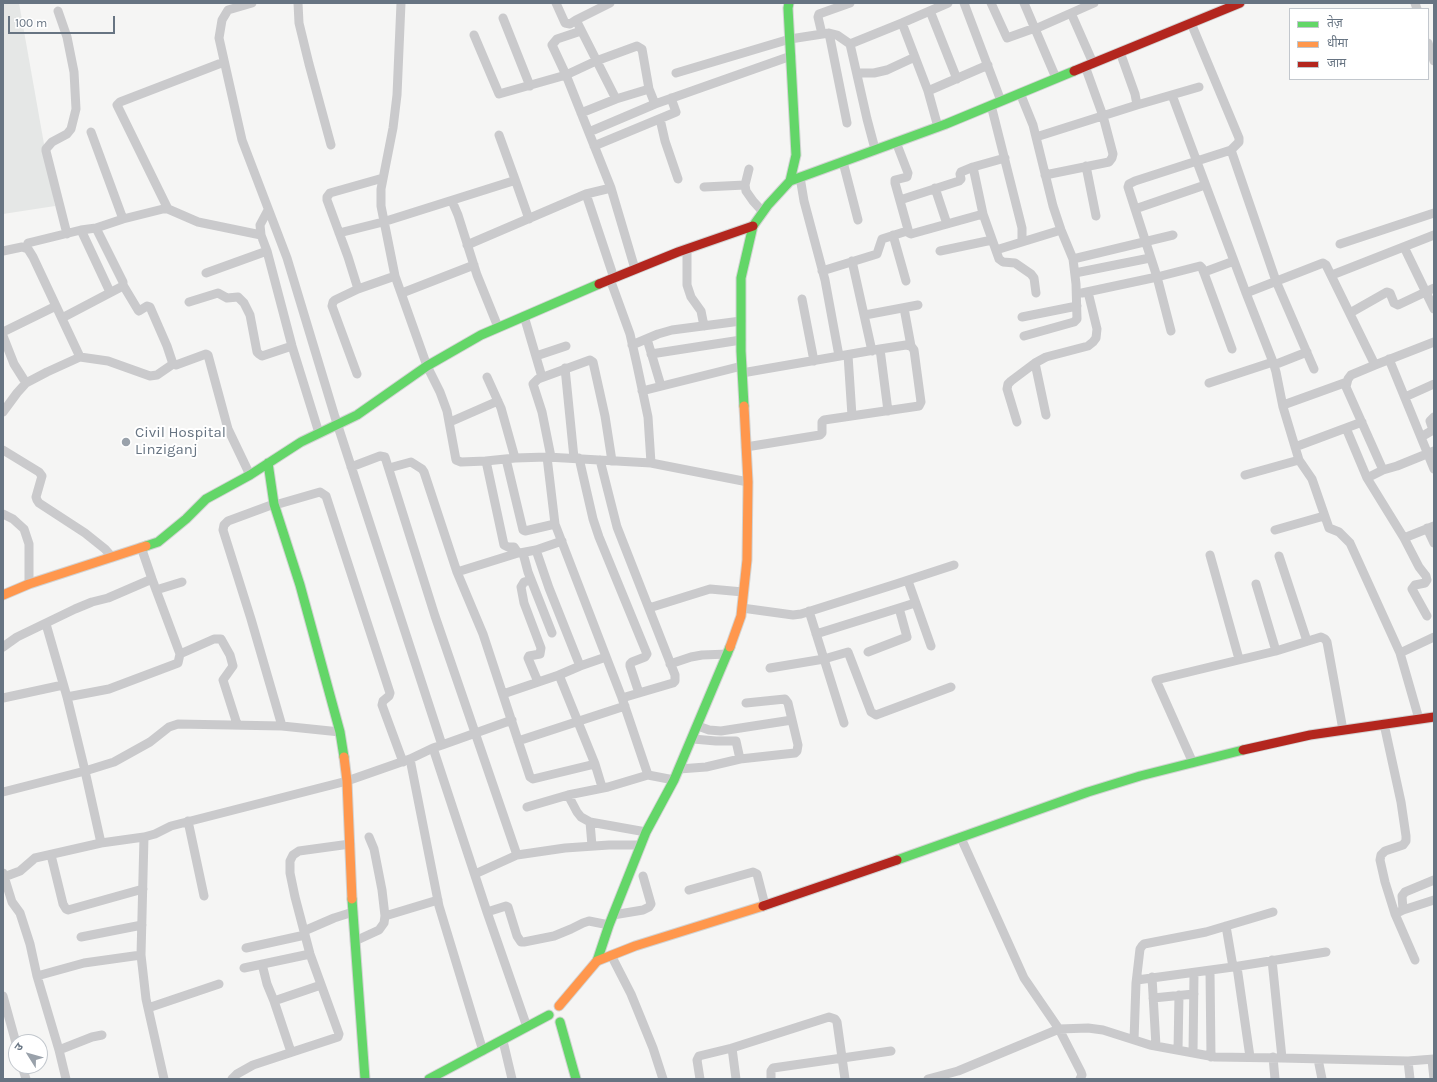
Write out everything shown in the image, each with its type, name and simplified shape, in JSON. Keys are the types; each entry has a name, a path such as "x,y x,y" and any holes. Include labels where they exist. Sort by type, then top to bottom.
{"street":[{"path":"252,3 228,10 222,20 219,38 242,140 287,258 475,874 528,1027"},
{"path":"298,3 299,23 331,145"},
{"path":"401,3 397,95 393,128 381,189 381,206 395,276 427,366 440,392 450,422 456,460 461,462 549,457 651,463 748,482"},
{"path":"556,3 564,23 570,24 610,3"},
{"path":"789,3 788,8 796,154 790,181"},
{"path":"847,123 826,33 818,17 819,14 850,3"},
{"path":"850,44 948,3"},
{"path":"964,3 1001,101"},
{"path":"991,3 1007,38 1094,3"},
{"path":"1024,3 1056,78"},
{"path":"598,961 612,915 646,832 674,780 698,726 728,654 741,616 747,560 748,482 742,370 740,278 753,226 790,181 938,127 1240,3"},
{"path":"58,11 67,37 74,72 76,109 71,129 67,134 52,142 46,151 67,234"},
{"path":"930,11 956,79"},
{"path":"1045,175 1109,162 1113,154 1089,65 1071,13"},
{"path":"503,18 530,86"},
{"path":"576,20 616,99"},
{"path":"902,23 928,91 938,127"},
{"path":"1171,331 1157,277 1128,187 1129,184 1232,150 1239,142 1239,138 1191,23"},
{"path":"581,31 557,39 552,45 566,74 611,188 635,269"},
{"path":"676,73 790,39 826,33 837,35 850,44 875,149"},
{"path":"474,35 499,94 530,86 566,74 596,60 639,46 642,49 649,89 655,104"},
{"path":"1429,46 1434,61"},
{"path":"1120,52 1135,94 1137,105"},
{"path":"589,132 655,104 791,56"},
{"path":"857,74 874,73 887,70 915,57"},
{"path":"168,209 117,104 224,62"},
{"path":"928,91 988,65"},
{"path":"1036,137 1199,87"},
{"path":"581,113 616,99 649,89"},
{"path":"1020,93 1036,137 1048,192 1073,259 1077,306 1077,319 1074,322 1024,336"},
{"path":"1172,95 1205,186 1273,363 1283,407 1299,460 1312,479 1329,528 1339,532 1350,543 1400,653 1419,719"},
{"path":"594,146 676,112 671,98"},
{"path":"991,105 1022,228 1022,241"},
{"path":"660,119 665,141 678,179"},
{"path":"91,132 123,219"},
{"path":"499,135 529,219"},
{"path":"896,142 908,173 907,177 895,181 907,231"},
{"path":"1232,150 1276,281 1314,369"},
{"path":"900,200 959,181 961,179 961,172 1005,158"},
{"path":"842,162 858,220"},
{"path":"1086,166 1096,216"},
{"path":"973,168 983,214 1000,260 1015,263 1031,274 1034,278 1036,293"},
{"path":"749,169 745,185 749,195 763,212"},
{"path":"800,177 804,201 843,356 852,416"},
{"path":"358,289 327,200 328,194 383,178"},
{"path":"339,233 384,222 513,181 516,182"},
{"path":"704,187 745,185"},
{"path":"1135,209 1205,186"},
{"path":"467,245 586,194 611,188"},
{"path":"936,188 947,224"},
{"path":"586,194 630,334 650,433 651,463"},
{"path":"452,201 474,265 499,327"},
{"path":"28,243 81,230 96,228 123,219 163,209 168,209 198,222 261,235"},
{"path":"268,210 260,225 261,235 267,251 292,346 318,433"},
{"path":"1340,244 1434,213"},
{"path":"822,272 877,254 879,251 880,240 884,238 907,231 911,234 983,214"},
{"path":"3,595 29,584 158,542 186,519 206,499 250,475 301,442 357,415 427,366 481,335 612,278 687,249 753,226"},
{"path":"96,228 123,282 122,285 138,310 140,311 147,306 150,307 173,364"},
{"path":"81,230 110,292"},
{"path":"996,250 1061,230"},
{"path":"893,235 906,281"},
{"path":"1073,259 1173,235"},
{"path":"1332,275 1434,235"},
{"path":"940,251 992,240"},
{"path":"3,251 22,247 28,249 34,257 80,356"},
{"path":"1404,247 1430,290 1434,309"},
{"path":"687,249 687,285 691,297 701,311 704,326"},
{"path":"206,273 267,251"},
{"path":"1075,273 1150,258"},
{"path":"852,261 864,316 876,350 888,411"},
{"path":"1204,273 1234,262"},
{"path":"1246,293 1323,264 1328,267 1375,365"},
{"path":"402,293 474,265"},
{"path":"1076,294 1157,277 1200,266 1204,273 1232,349"},
{"path":"357,374 332,306 335,300 358,289 395,276"},
{"path":"62,318 121,287 122,285"},
{"path":"1350,313 1387,292 1390,293 1394,303 1398,305 1430,290"},
{"path":"1017,422 1008,389 1010,380 1046,357 1088,346 1096,338 1097,329 1088,292"},
{"path":"188,302 218,293 227,298 238,297 244,303 250,315 257,352 259,354 262,356 292,346"},
{"path":"802,299 814,361"},
{"path":"864,316 918,305"},
{"path":"3,332 56,306"},
{"path":"1022,317 1077,306"},
{"path":"746,447 820,436 822,433 822,422 824,420 920,405 921,402 914,350 911,346 904,308"},
{"path":"524,316 542,377"},
{"path":"632,345 672,330 741,321"},
{"path":"3,336 6,350 26,383"},
{"path":"647,339 661,386"},
{"path":"651,354 741,340"},
{"path":"1383,470 1346,387 1347,382 1351,375 1434,342"},
{"path":"642,390 742,370 814,361 906,345 911,346"},
{"path":"536,356 566,346"},
{"path":"1209,384 1307,352"},
{"path":"3,412 26,383 80,356 108,361 150,376 157,375 173,364 176,365 206,354 208,355 228,429 250,475"},
{"path":"1390,359 1421,437 1431,452 1434,469"},
{"path":"612,461 605,416 593,362 590,360 535,380 533,384 542,412 549,457 555,524 623,702 648,775"},
{"path":"1035,363 1046,415"},
{"path":"566,368 576,458 593,519 646,654 645,657 632,662 630,666 639,693"},
{"path":"487,377 498,401 511,458 523,530 525,531 555,524"},
{"path":"1283,407 1286,404 1347,382"},
{"path":"1405,397 1434,384"},
{"path":"450,422 498,401"},
{"path":"1421,437 1433,430 1430,421 1434,417"},
{"path":"1295,447 1362,422"},
{"path":"1346,428 1367,478 1404,538 1427,580 1425,583 1415,585 1412,589 1427,616"},
{"path":"3,450 39,472 42,476 36,496 36,500 39,503 85,533 105,549 112,558"},
{"path":"1367,478 1383,470 1431,452"},
{"path":"351,467 382,455 385,457 435,616 517,855"},
{"path":"518,741 577,721 623,702 639,693 675,681 675,675 617,527 600,460"},
{"path":"1245,475 1299,460"},
{"path":"486,461 503,544 508,547 514,547 521,553 552,633"},
{"path":"389,468 409,462 422,469 457,572 483,634 530,777 533,779 595,764"},
{"path":"268,463 275,504 302,592 340,732 348,781 353,912 365,1079"},
{"path":"282,726 223,530 224,525 228,521 275,504 320,492 326,496 390,693 389,696 383,701 382,705 406,761 438,900 483,1051"},
{"path":"3,514 13,519 24,529 29,544 29,584"},
{"path":"1275,530 1324,516"},
{"path":"1404,538 1431,527 1434,542"},
{"path":"457,572 536,550 562,541"},
{"path":"67,697 109,690 178,663 180,654 141,547"},
{"path":"536,550 549,588 580,666"},
{"path":"1210,555 1239,659"},
{"path":"1279,556 1307,641"},
{"path":"742,608 793,615 954,565"},
{"path":"3,647 17,636 92,602 108,598 152,579"},
{"path":"532,580 524,582 521,587 524,603 541,648 540,654 529,656 528,658 538,682"},
{"path":"908,580 931,646"},
{"path":"156,590 182,582"},
{"path":"1256,584 1276,651"},
{"path":"648,608 710,589 743,592"},
{"path":"816,634 915,603"},
{"path":"868,652 907,637 900,608"},
{"path":"809,611 844,723"},
{"path":"46,624 67,697 101,843"},
{"path":"1193,763 1156,680 1276,651 1321,637 1327,642 1343,730"},
{"path":"1400,653 1434,637"},
{"path":"180,654 214,639 221,639 234,666 224,680 236,724"},
{"path":"770,668 824,659 846,652 848,653 861,690 871,712 876,715 951,687"},
{"path":"670,664 697,656 728,654"},
{"path":"503,694 606,657"},
{"path":"559,675 595,764 602,787"},
{"path":"3,698 63,685"},
{"path":"679,769 706,767 740,759 795,753 797,751 798,745 788,703 784,699 746,703"},
{"path":"429,1079 503,1041 549,1015 549,1012 553,1008 559,1006 598,961 641,944 765,905 1140,776 1274,742 1343,730 1434,717"},
{"path":"66,1079 37,976 30,944 20,913 12,902 4,875 20,871 35,858 101,843 144,837 188,821 348,781 406,761 437,747 512,720"},
{"path":"698,726 709,730 721,731 792,720"},
{"path":"3,792 114,762 150,742 168,727 173,725 236,724 282,726 340,732"},
{"path":"1384,724 1401,802 1406,841 1404,845 1385,851 1381,855 1380,860 1385,882 1399,912 1415,960"},
{"path":"692,739 736,741 740,759"},
{"path":"527,807 568,795 608,787 648,775 674,780"},
{"path":"568,795 577,812 590,822 646,832"},
{"path":"188,821 204,896"},
{"path":"590,822 592,846"},
{"path":"144,837 142,955 148,1008 164,1079"},
{"path":"355,941 379,930 384,923 386,916 374,849 369,837"},
{"path":"960,838 1024,978 1059,1030 1081,1072 1082,1075 1080,1079"},
{"path":"232,1079 236,1074 253,1065 338,1037 339,1034 310,954 304,933 290,872 290,861 293,855 299,851 350,844"},
{"path":"475,874 517,855 565,848 641,845"},
{"path":"51,855 63,904 68,910 143,889"},
{"path":"689,890 753,872 757,874 765,905"},
{"path":"612,915 643,910 649,907 651,904 642,876"},
{"path":"1399,912 1403,894 1434,880"},
{"path":"386,916 438,900"},
{"path":"1399,912 1434,900"},
{"path":"487,912 506,906 508,907 517,936 521,942 554,936 589,921 609,925"},
{"path":"246,948 304,933 334,918 353,912"},
{"path":"1134,1040 1140,949 1144,944 1206,932 1273,912"},
{"path":"81,937 142,925"},
{"path":"1226,926 1235,967 1250,1057"},
{"path":"1137,980 1235,967 1326,952"},
{"path":"244,968 310,954"},
{"path":"37,976 84,963 142,955"},
{"path":"611,955 631,994 653,1048 663,1079"},
{"path":"1272,960 1282,1058"},
{"path":"262,964 267,984 291,1052"},
{"path":"1210,970 1211,1057"},
{"path":"1193,1053 1194,973"},
{"path":"1152,977 1156,1046"},
{"path":"148,1008 218,984"},
{"path":"274,1001 321,985"},
{"path":"1153,998 1194,994"},
{"path":"1178,1050 1179,995"},
{"path":"3,996 14,1034"},
{"path":"559,1006 563,1009 565,1014 564,1019 560,1022"},
{"path":"549,1015 553,1021 560,1022"},
{"path":"700,1079 697,1060 698,1057 732,1048 829,1017 835,1019 837,1022 845,1079"},
{"path":"560,1022 576,1079"},
{"path":"928,1079 958,1071 1059,1030 1088,1028 1103,1030 1156,1046 1211,1057 1273,1057 1408,1061 1433,1059 1434,1079"},
{"path":"59,1050 92,1037 102,1035"},
{"path":"503,1041 512,1079"},
{"path":"732,1048 736,1079"},
{"path":"772,1079 771,1071 773,1068 891,1051"},
{"path":"1273,1057 1275,1079"},
{"path":"1318,1059 1322,1079"},
{"path":"1408,1061 1410,1079"}],"shaded area":[{"path":"3,3 19,3 55,206 3,214"}],"traffic: fast":[{"path":"744,406 741,351 741,278 753,226 768,205 790,181 796,155 788,8 789,3"},
{"path":"790,181 946,124 1074,71"},
{"path":"146,546 158,542 186,519 206,499 250,475 301,442 357,415 427,366 481,335 599,284"},
{"path":"268,463 274,504 300,585 340,732 344,757"},
{"path":"597,961 609,925 646,832 674,780 730,647"},
{"path":"897,860 1088,792 1140,776 1243,750"},
{"path":"352,899 365,1079"},
{"path":"429,1079 549,1015"},
{"path":"560,1022 576,1079"}],"traffic: slow":[{"path":"730,647 741,616 747,560 748,482 744,406"},
{"path":"3,595 29,584 146,546"},
{"path":"344,757 347,781 352,899"},
{"path":"559,1006 597,961 635,946 763,906"}],"traffic: jam":[{"path":"1074,71 1240,3"},
{"path":"599,284 678,252 753,226"},
{"path":"1243,750 1310,735 1434,717"},
{"path":"763,906 897,860"}],"place":[{"name":"Civil Hospital Linziganj","path":"126,442"}]}
